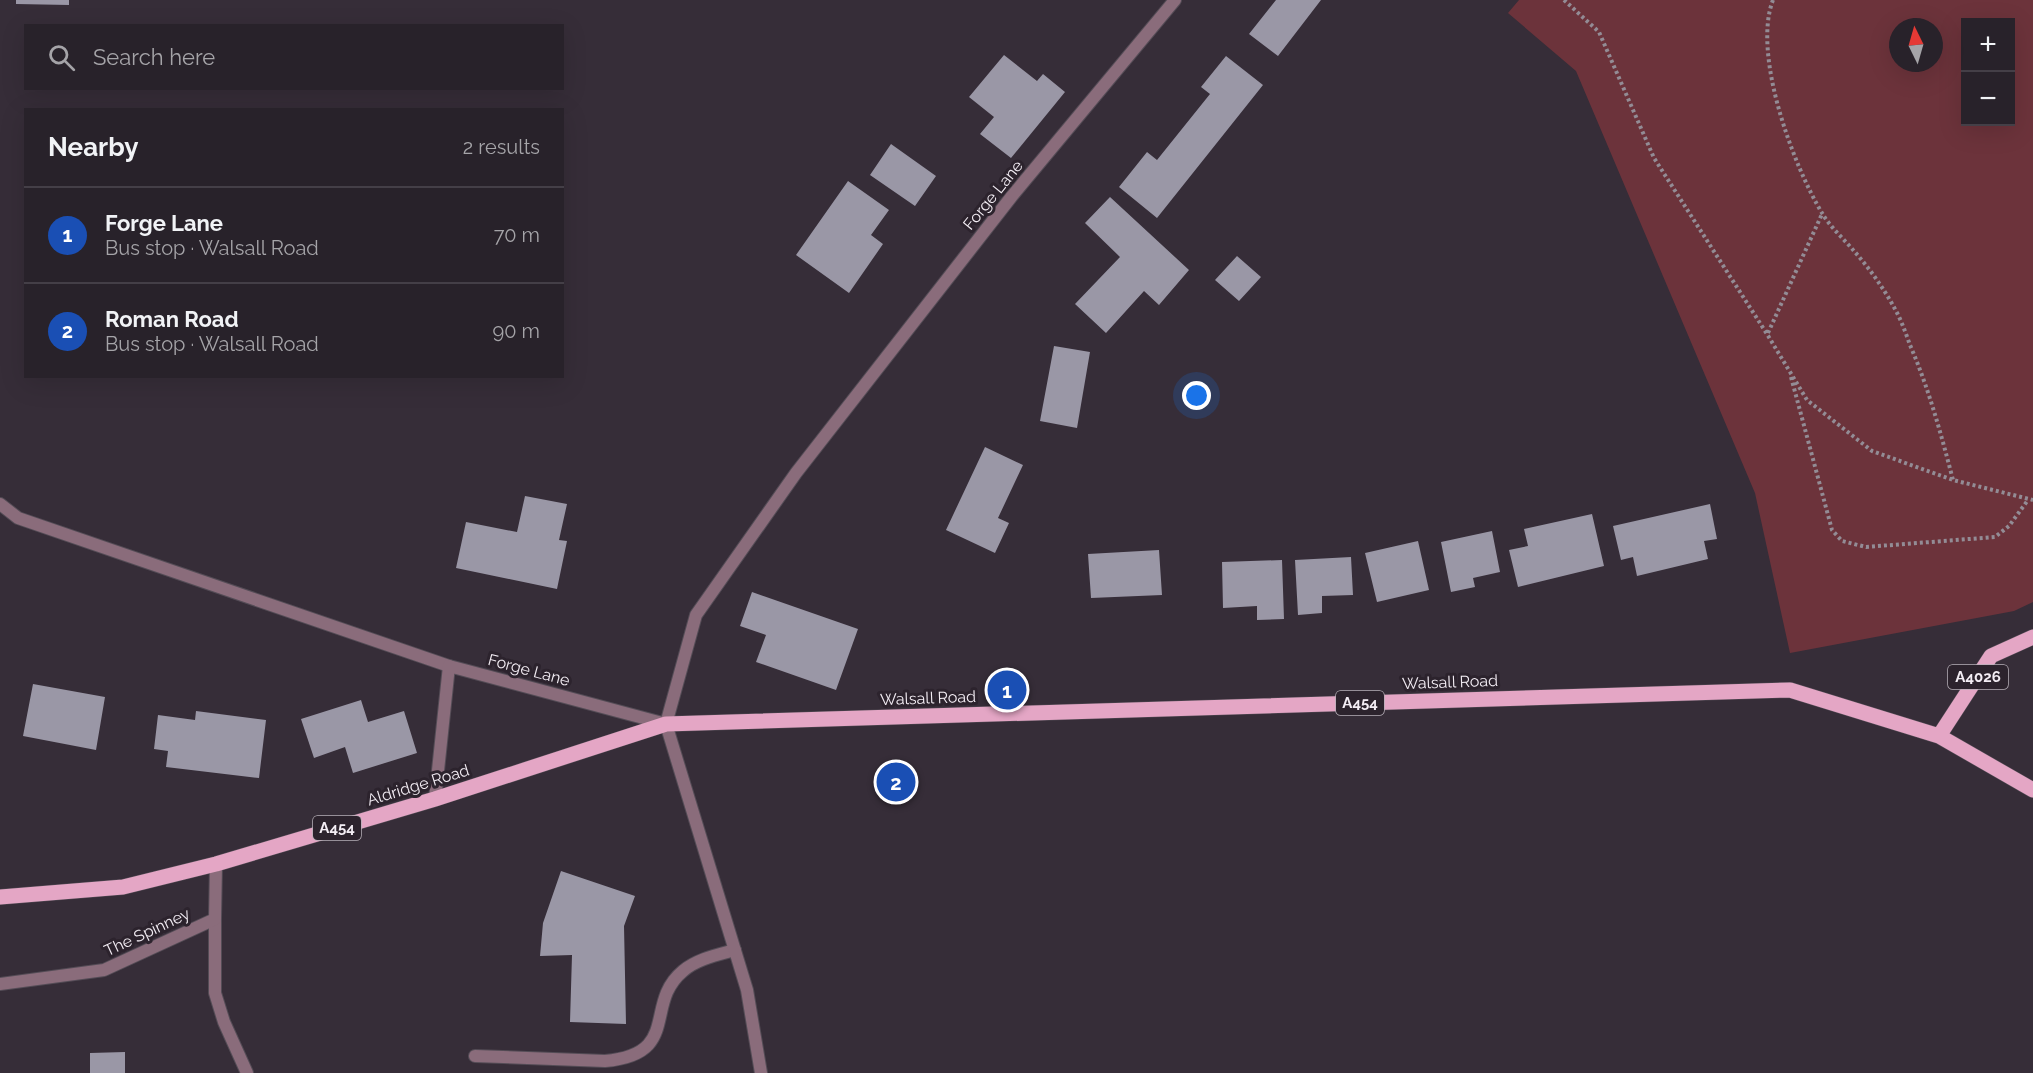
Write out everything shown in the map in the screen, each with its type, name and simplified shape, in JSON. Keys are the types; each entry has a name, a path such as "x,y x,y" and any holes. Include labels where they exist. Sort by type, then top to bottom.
{"main road":[{"name":"A4026","path":"1939,736 1991,656 2033,637"},
{"name":"Walsall Road","path":"666,724 1790,690 1939,736 2033,790"},
{"name":"Aldridge Road","path":"0,897 123,887 216,864 435,799 666,724"}],"street":[{"name":"Forge Lane","path":"0,504 18,518 449,666 666,724 696,615 818,446 1012,196 1175,0"},
{"path":"435,799 449,666"},
{"path":"666,724 747,990 761,1073"},
{"name":"The Spinney","path":"0,984 104,970 215,919 216,864"},
{"path":"215,919 215,993 224,1022 247,1073"},
{"path":"476,1056 626,1059 640,1052 652,1041 670,987 683,971 705,958 735,950"}],"path":[{"path":"1564,0 1599,32 1654,158 1767,334 1789,370 1807,400 1872,451 1953,480 2031,500 2009,526 1995,537 1866,548 1842,541 1832,530 1789,370"},
{"path":"1773,0 1767,15 1767,52 1776,99 1797,160 1822,214 1864,263 1896,311 1919,365 1938,422 1953,480"},
{"path":"1767,334 1822,214"}],"shaded area":[{"path":"1519,0 2033,0 2033,602 2014,611 1790,653 1755,493 1576,71 1508,13"}],"building":[{"path":"16,0 69,0 69,5 16,4"},
{"path":"1276,0 1321,0 1278,56 1249,34"},
{"path":"1004,55 1037,81 1043,74 1065,92 1011,158 980,134 994,117 969,97"},
{"path":"1226,56 1263,85 1157,218 1119,187 1147,152 1157,160 1210,94 1201,87"},
{"path":"891,144 936,176 915,206 870,175"},
{"path":"848,181 889,210 871,235 883,244 849,293 796,255"},
{"path":"1110,197 1189,270 1159,305 1144,291 1106,333 1075,304 1120,257 1085,223"},
{"path":"1237,256 1261,277 1239,301 1215,280"},
{"path":"1054,346 1090,352 1077,428 1040,421"},
{"path":"985,447 1023,465 998,518 1009,523 995,553 946,530"},
{"path":"525,496 567,504 559,540 567,541 557,589 456,568 466,522 517,532"},
{"path":"1710,504 1717,539 1704,541 1708,559 1637,576 1633,557 1621,560 1613,526"},
{"path":"1592,514 1604,566 1518,587 1509,550 1528,546 1524,529"},
{"path":"1492,531 1500,572 1473,578 1475,587 1451,592 1441,542"},
{"path":"1418,541 1429,590 1377,602 1365,553"},
{"path":"1159,550 1162,595 1091,598 1088,554"},
{"path":"1351,557 1353,595 1322,596 1322,613 1298,615 1295,560"},
{"path":"1282,560 1284,619 1257,620 1257,606 1223,608 1222,562"},
{"path":"752,592 858,629 836,690 756,662 766,635 740,626"},
{"path":"33,684 105,697 96,750 23,736"},
{"path":"361,700 368,722 404,711 417,753 353,773 345,747 314,758 301,719"},
{"path":"196,711 266,720 259,778 166,767 168,751 154,749 158,715 195,720"},
{"path":"561,871 635,896 624,926 626,1024 570,1022 572,955 540,956 543,923"},
{"path":"125,1052 125,1073 90,1073 90,1053"}],"place":[{"name":"Forge Lane","path":"1007,690"},
{"name":"Roman Road","path":"896,782"}]}
